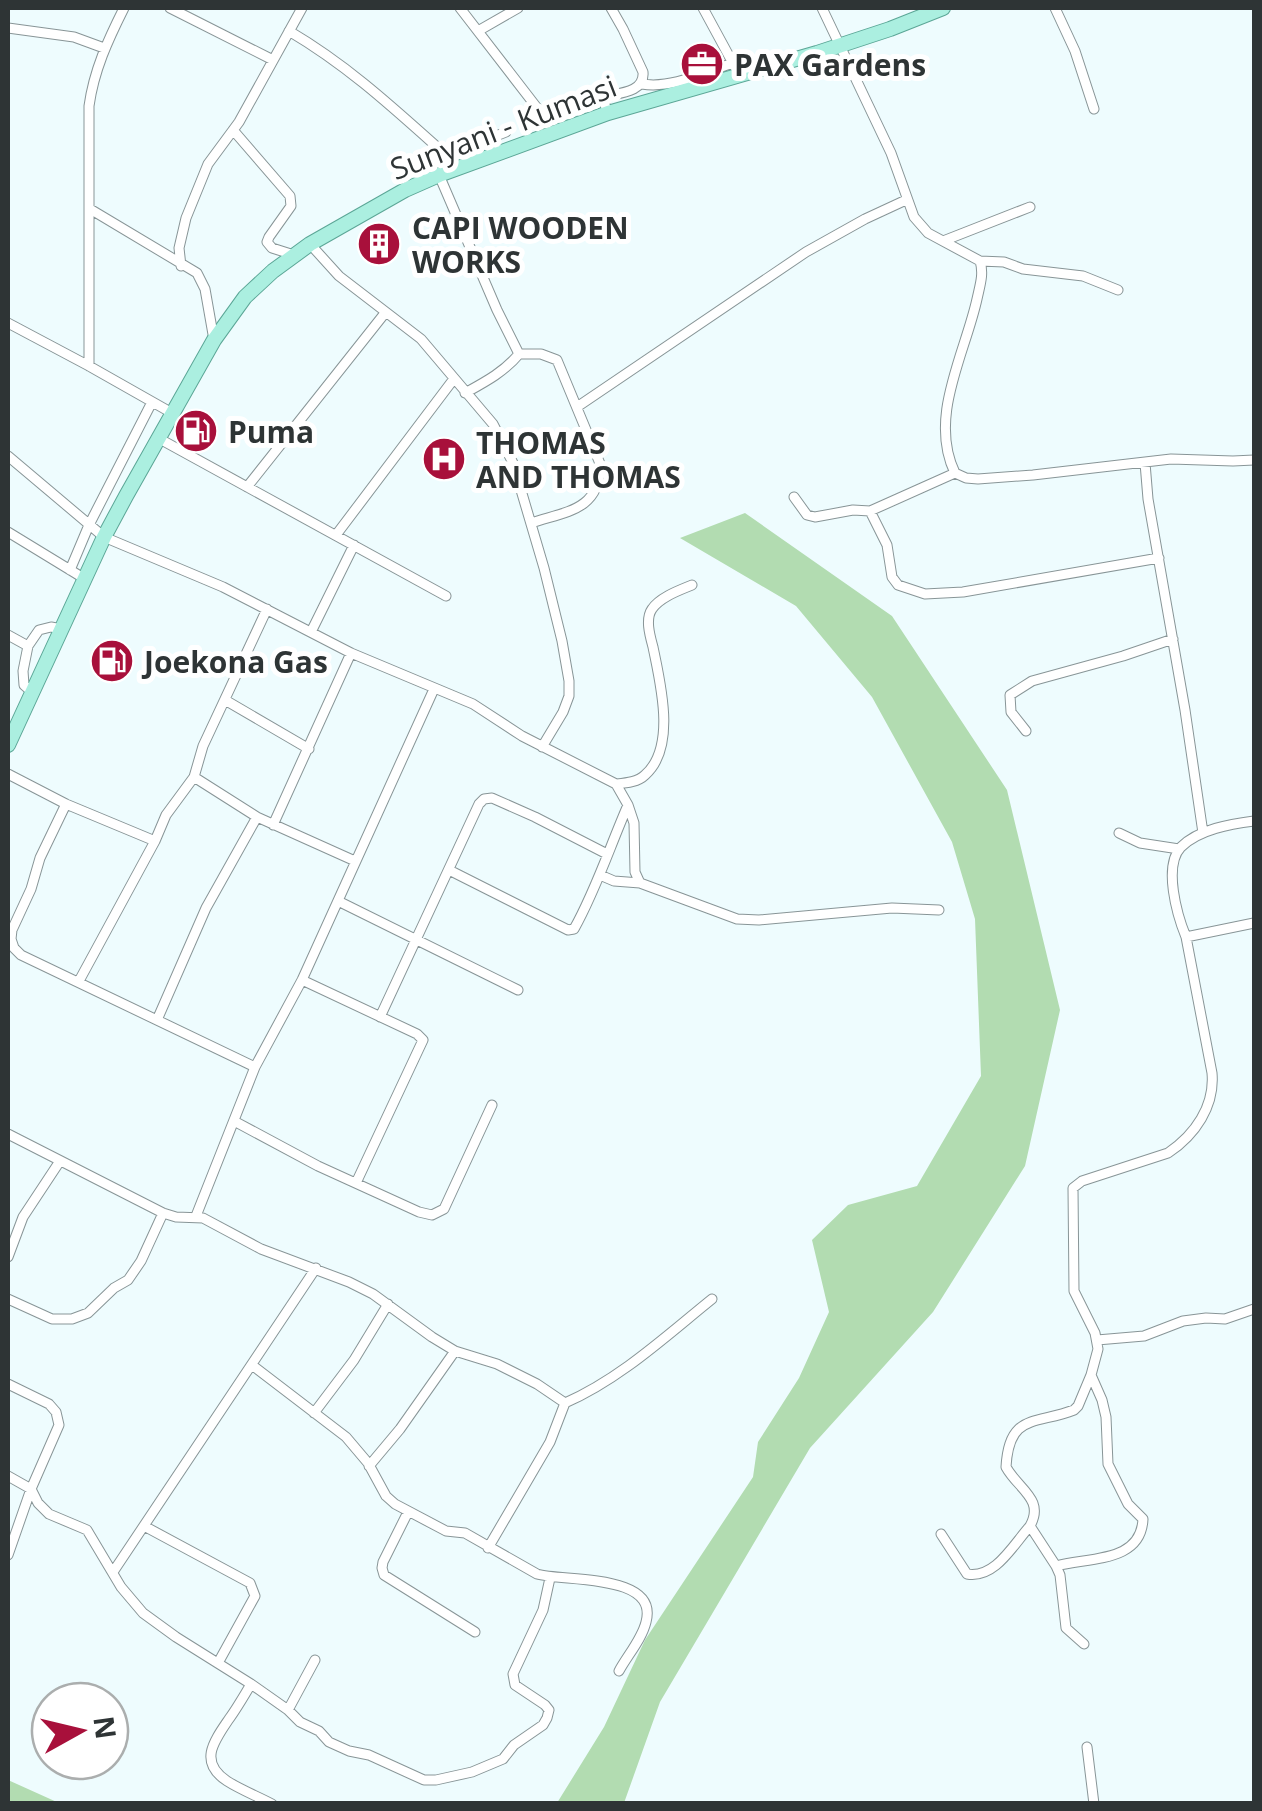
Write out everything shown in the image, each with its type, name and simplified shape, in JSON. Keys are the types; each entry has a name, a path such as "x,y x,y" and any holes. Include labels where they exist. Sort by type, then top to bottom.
{"main road":[{"name":"Sunyani - Kumasi","path":"8,744 104,537 158,438 214,340 245,297 272,271 310,244 405,190 439,176 736,69 840,45 944,8"}],"street":[{"path":"89,366 89,106 92,79 124,8"},
{"path":"170,8 273,60"},
{"path":"182,266 179,248 186,218 208,164 232,130 302,8"},
{"path":"460,8 545,116 642,84 655,86 736,69 703,8"},
{"path":"478,31 515,8"},
{"path":"611,8 643,72 642,84"},
{"path":"822,8 891,153 914,218 928,233 980,260 1083,276 1118,290"},
{"path":"1055,8 1075,51 1094,109"},
{"path":"8,28 74,37 104,48"},
{"path":"289,30 363,81 447,152 464,150 506,132"},
{"path":"602,97 608,113"},
{"path":"232,130 290,196 291,206 267,242 272,248 294,255"},
{"path":"439,176 519,354"},
{"path":"577,407 806,252 906,200"},
{"path":"943,241 1030,207"},
{"path":"90,209 202,280 214,340"},
{"path":"310,244 340,276 421,339 493,424 513,463 559,626 569,681 563,712 542,747"},
{"path":"980,260 983,272 972,325 948,403 946,440 955,473 978,479 1171,459 1254,460"},
{"path":"248,486 385,313"},
{"path":"8,324 172,414"},
{"path":"464,393 510,366 519,354"},
{"path":"519,354 548,355 557,360 601,466 592,498 577,508 531,523"},
{"path":"336,535 453,380"},
{"path":"70,570 152,402"},
{"path":"158,438 446,596"},
{"path":"8,456 104,537 200,576 352,653 473,704 542,747 616,784 634,823 635,872 640,883"},
{"path":"1145,463 1203,832"},
{"path":"794,497 808,515 815,517 870,510 955,473"},
{"path":"870,510 887,544 892,577 898,585 925,594 963,592 1159,558"},
{"path":"8,532 85,579"},
{"path":"311,632 354,545"},
{"path":"616,784 644,776 655,763 662,744 663,705 649,629 650,612 672,594 692,585"},
{"path":"78,981 174,804 194,777 202,746 267,609"},
{"path":"32,692 24,685 28,646 44,627 62,628"},
{"path":"8,635 28,646"},
{"path":"1026,732 1010,712 1010,695 1020,686 1173,639"},
{"path":"274,825 352,653"},
{"path":"196,1216 255,1067 302,980 434,689"},
{"path":"225,700 309,749"},
{"path":"8,774 66,804 154,841"},
{"path":"194,777 257,817 354,862"},
{"path":"380,1017 484,799 492,798 535,817 606,854"},
{"path":"66,804 12,930 14,948 21,955 255,1067"},
{"path":"449,870 568,930 574,929 628,805"},
{"path":"157,1020 206,908 257,817"},
{"path":"940,1534 967,1574 978,1576 990,1571 1035,1518 1033,1501 1006,1467 1012,1436 1021,1426 1078,1406 1098,1349 1074,1291 1073,1188 1082,1181 1168,1153 1202,1118 1213,1089 1186,937 1175,905 1173,864 1178,848 1203,832 1254,821"},
{"path":"1118,833 1140,843 1178,848"},
{"path":"600,876 614,882 640,883 736,919 892,908 938,910"},
{"path":"338,900 518,990"},
{"path":"1186,937 1254,923"},
{"path":"302,980 417,1034 423,1043 356,1183"},
{"path":"234,1121 356,1183 432,1215 444,1209 492,1105"},
{"path":"8,1134 163,1213 196,1216 261,1249 361,1288 455,1351 497,1364 565,1403"},
{"path":"8,1257 23,1217 60,1161"},
{"path":"8,1299 52,1319 88,1313 128,1280 163,1213"},
{"path":"113,1572 316,1268"},
{"path":"488,1548 550,1442 565,1403 618,1373 712,1299"},
{"path":"314,1412 354,1360 388,1304"},
{"path":"1096,1340 1144,1336 1183,1321 1225,1319 1254,1309"},
{"path":"369,1466 455,1351"},
{"path":"252,1365 346,1437 386,1496 408,1512 446,1531 465,1533 536,1574 610,1582 639,1595 647,1620 618,1671"},
{"path":"1056,1566 1124,1551 1135,1544 1142,1532 1143,1518 1128,1504 1108,1464 1102,1400 1091,1375"},
{"path":"8,1384 49,1404 59,1425 8,1555"},
{"path":"8,1476 31,1489 49,1514 88,1530 121,1588 143,1612 252,1684 329,1742 424,1780 492,1765 548,1718 545,1704 515,1685 513,1674 543,1610 550,1578"},
{"path":"408,1512 383,1562 384,1575 475,1632"},
{"path":"144,1526 253,1588 255,1596 218,1663"},
{"path":"1030,1526 1056,1566 1066,1628 1084,1644"},
{"path":"288,1710 315,1660"},
{"path":"252,1684 210,1752 216,1772 272,1804"},
{"path":"1086,1747 1094,1804"}],"green space":[{"path":"745,513 892,616 1007,790 1060,1010 1025,1166 933,1312 810,1448 660,1702 624,1803 557,1803 604,1727 645,1640 753,1477 758,1442 799,1378 829,1312 812,1240 848,1205 917,1186 981,1076 975,919 952,842 872,697 796,606 680,538"},
{"path":"8,1780 59,1803 8,1803"}],"place":[{"name":"PAX Gardens","path":"702,64"},
{"name":"CAPI WOODEN WORKS","path":"379,244"},
{"name":"Puma","path":"196,431"},
{"name":"THOMAS AND THOMAS","path":"444,459"},
{"name":"Joekona Gas","path":"112,661"}]}
